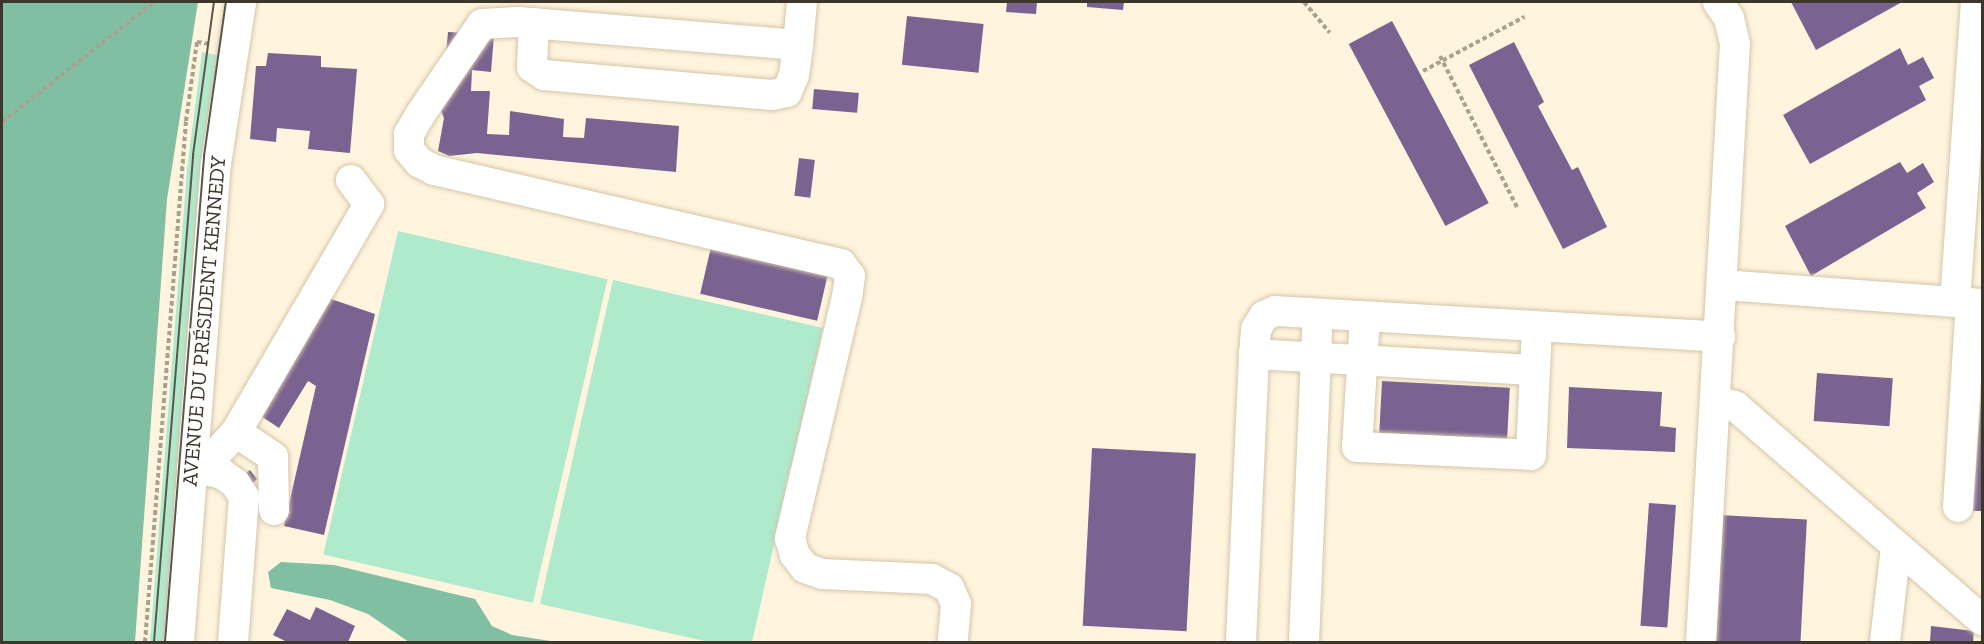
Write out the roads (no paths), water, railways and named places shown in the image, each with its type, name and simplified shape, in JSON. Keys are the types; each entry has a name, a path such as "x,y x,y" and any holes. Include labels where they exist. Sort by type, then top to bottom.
{"street":[{"name":"AVENUE DU PRÉSIDENT KENNEDY","path":"179,642 198,467 216,165 241,2"},
{"path":"534,23 532,68 544,75 772,95 787,92 794,75 802,2"},
{"path":"1701,642 1735,44 1730,18 1718,2"},
{"path":"1958,507 1970,303 1976,2"},
{"path":"798,45 534,23 482,24 420,115 409,134 409,150 419,162 434,170 841,264 850,276 847,297 790,538 795,555 805,567 822,574 932,579 949,588 956,604 953,642"},
{"path":"232,642 245,509 235,483 198,467 236,432 369,204 351,180"},
{"path":"1723,285 1970,303"},
{"path":"1241,642 1254,354 1256,329 1264,316 1275,311 1720,337"},
{"path":"1304,642 1318,314"},
{"path":"1365,317 1357,447 1531,455 1536,327"},
{"path":"1254,354 1534,370"},
{"path":"1716,401 1735,406 1983,620"},
{"path":"236,432 273,457 274,510"},
{"path":"1886,642 1896,547"}],"tram line":[{"path":"154,642 193,155 214,2"},
{"path":"165,642 204,156 226,2"}]}
